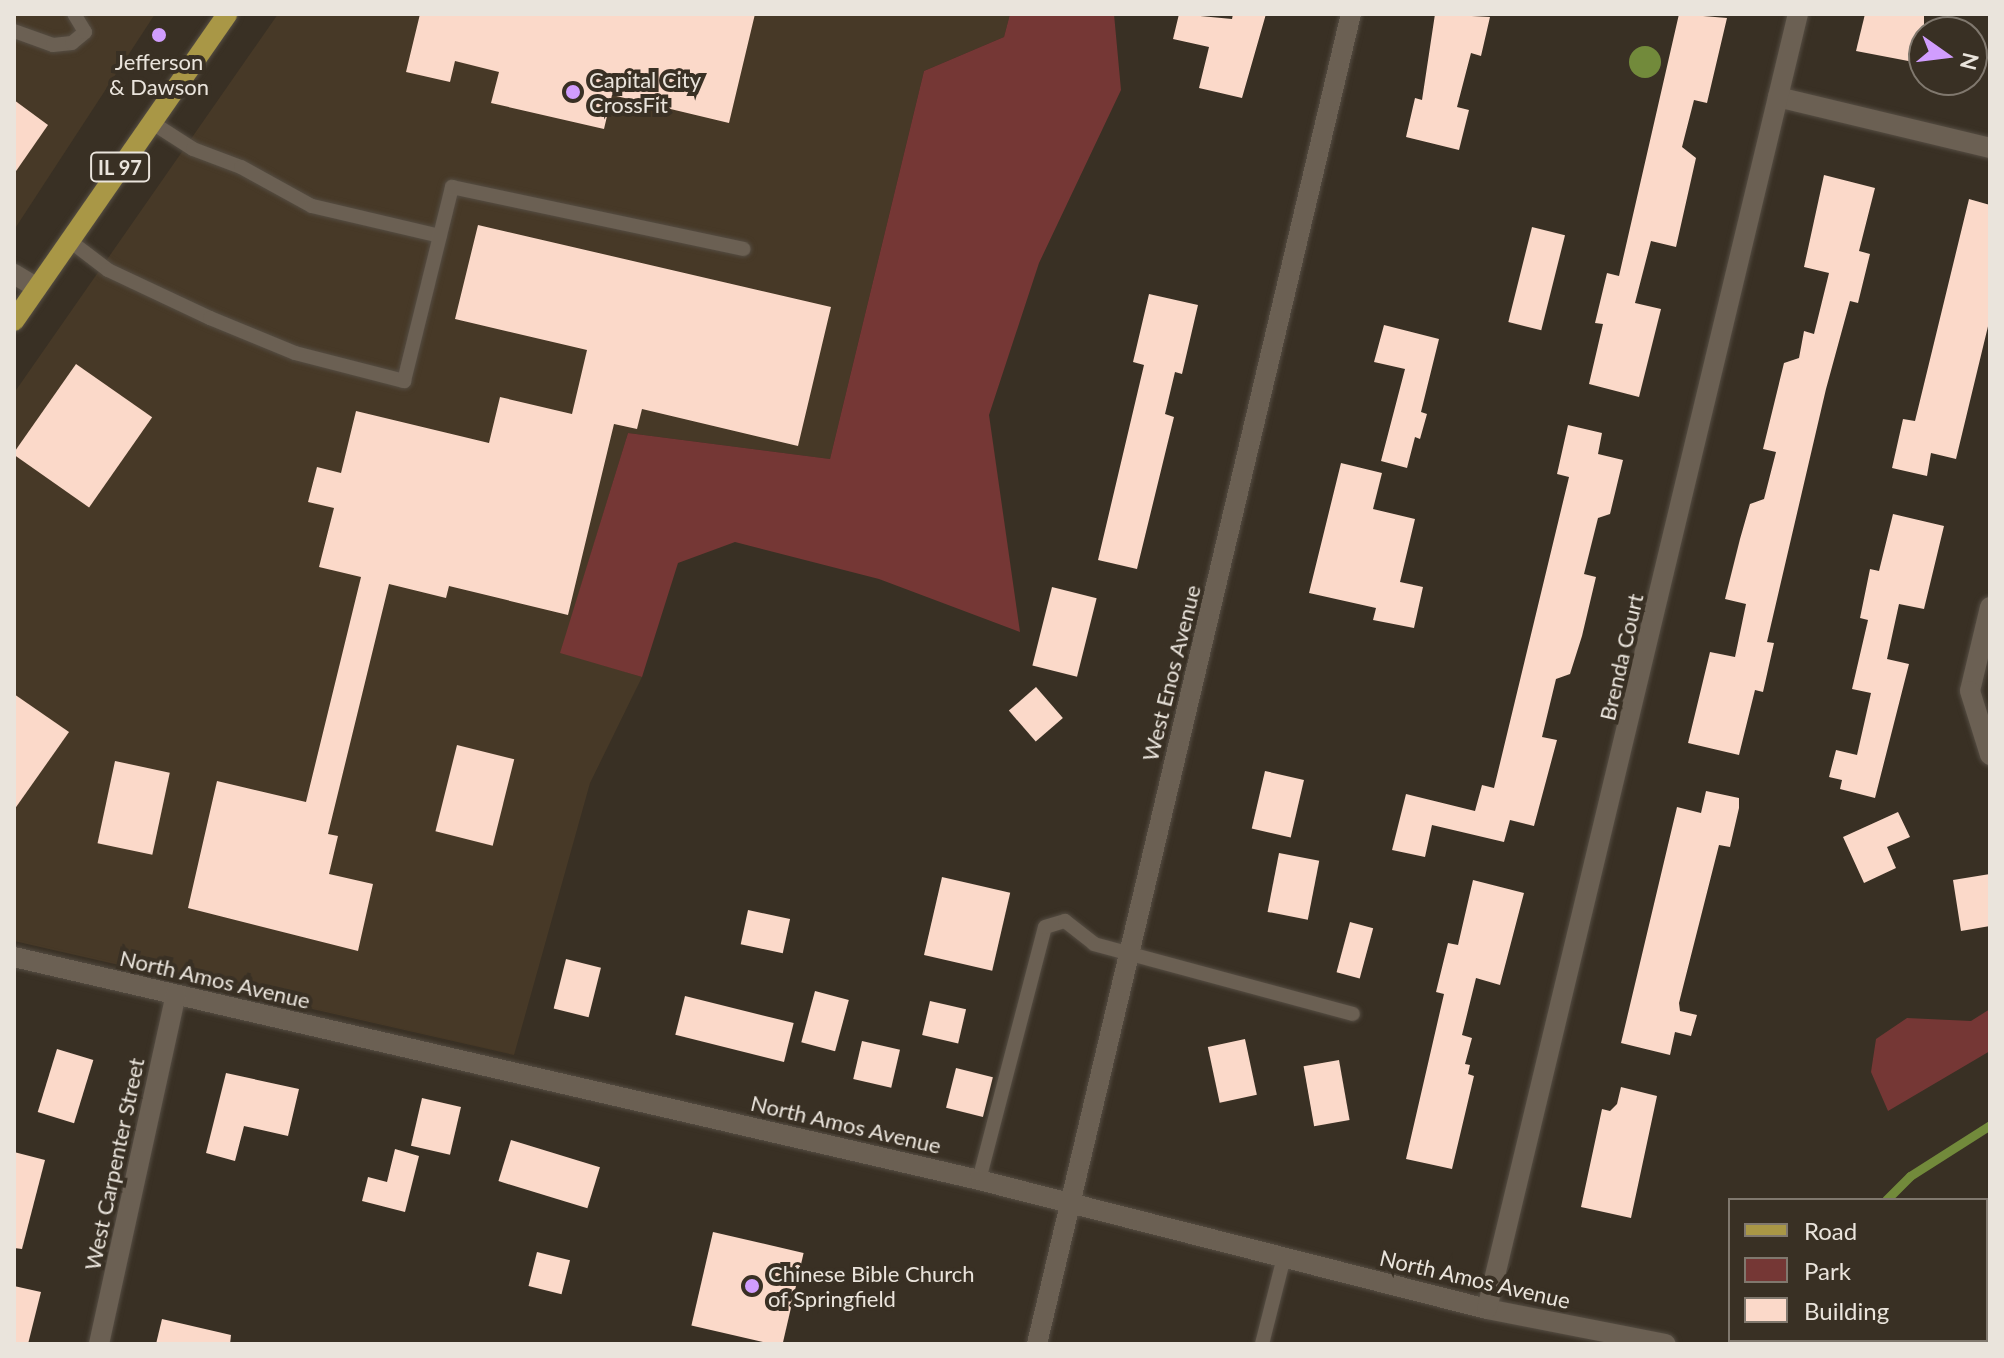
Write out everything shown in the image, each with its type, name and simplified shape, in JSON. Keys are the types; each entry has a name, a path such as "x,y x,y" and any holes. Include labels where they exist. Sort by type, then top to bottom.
{"main road":[{"name":"IL 97","path":"14,321 227,14"}],"street":[{"name":"West Enos Avenue","path":"1037,1344 1351,14"},
{"name":"Brenda Court","path":"1487,1309 1798,14"},
{"path":"1778,97 1990,148"},
{"path":"14,274 37,288"},
{"path":"1990,607 1970,691 1990,755"},
{"name":"North Amos Avenue","path":"14,957 979,1180 1487,1309 1666,1344"},
{"name":"West Carpenter Street","path":"99,1344 176,995"}],"lane":[{"path":"14,31 53,45 72,43 85,32 74,14"},
{"path":"151,122 193,149 241,167 312,206 440,236"},
{"path":"70,241 108,270 210,318 295,353 404,381 452,187 743,249"},
{"path":"979,1180 1045,927 1065,921 1094,944 1353,1014"},
{"path":"1262,1344 1284,1257"}],"shaded area":[{"path":"14,14 155,14 14,230"},
{"path":"278,14 1010,14 1004,37 924,71 830,459 628,433 561,652 642,677 590,783 514,1055 14,941 14,393"},
{"path":"1645,46 1656,51 1661,62 1656,73 1645,78 1634,73 1629,62 1634,51"},
{"path":"1990,1241 1990,1344 1910,1344 1988,1342"}],"green space":[{"path":"1010,14 1114,14 1121,90 1039,263 989,415 1020,632 879,579 735,542 678,563 642,677 560,653 628,433 830,459 924,71 1004,37"},
{"path":"1990,1009 1990,1051 1888,1111 1871,1072 1876,1039 1907,1018 1971,1021"}],"building":[{"path":"420,14 755,14 729,123 612,95 604,129 491,103 499,72 455,61 450,82 406,72"},
{"path":"1179,14 1232,19 1233,14 1266,14 1242,98 1199,88 1209,47 1173,39"},
{"path":"1435,14 1490,17 1481,56 1471,53 1457,107 1469,110 1459,150 1406,137 1415,98 1422,100"},
{"path":"1679,14 1727,18 1707,103 1694,100 1682,147 1696,158 1676,247 1651,241 1635,303 1661,309 1639,397 1589,384 1603,324 1595,323 1607,273 1619,276"},
{"path":"1865,14 1924,14 1908,16 1908,61 1856,51"},
{"path":"14,100 48,125 14,174"},
{"path":"1824,175 1875,188 1859,251 1870,254 1858,303 1850,301 1826,389 1767,642 1774,643 1763,692 1755,690 1739,755 1688,743 1710,652 1735,657 1746,604 1725,599 1750,504 1764,499 1776,452 1763,449 1784,363 1799,358 1804,331 1814,334 1829,273 1804,267"},
{"path":"1969,199 1990,205 1990,318 1956,459 1931,453 1927,476 1892,468 1903,419 1915,421"},
{"path":"478,225 831,307 798,446 642,409 637,429 614,424 568,615 449,586 446,598 389,584 328,834 338,836 329,874 373,884 358,951 188,908 217,781 306,802 361,577 319,567 334,508 308,502 317,467 341,473 356,411 489,443 500,397 572,414 587,350 455,319"},
{"path":"1532,227 1565,235 1541,330 1508,322"},
{"path":"1149,294 1198,305 1182,374 1175,372 1165,414 1174,417 1137,569 1098,560 1144,365 1133,362"},
{"path":"1384,325 1439,339 1421,412 1427,414 1420,439 1415,437 1407,468 1381,461 1405,369 1374,362"},
{"path":"76,364 152,417 89,507 14,455"},
{"path":"1568,425 1602,433 1598,454 1623,460 1610,514 1598,518 1584,574 1596,577 1582,636 1570,674 1556,679 1542,737 1557,740 1534,826 1510,820 1504,842 1432,825 1425,857 1392,850 1406,794 1475,811 1482,785 1494,788 1569,477 1557,474"},
{"path":"1341,463 1382,473 1373,509 1415,519 1400,582 1423,587 1414,628 1373,620 1376,608 1309,593"},
{"path":"1893,514 1944,526 1924,609 1899,604 1887,659 1909,664 1875,798 1840,789 1842,780 1829,777 1836,750 1857,755 1871,693 1852,689 1868,620 1860,618 1870,569 1879,571"},
{"path":"1052,587 1097,598 1077,677 1032,666"},
{"path":"1036,687 1063,718 1036,742 1009,711"},
{"path":"14,694 69,732 14,810"},
{"path":"457,745 514,759 493,846 435,831"},
{"path":"115,761 170,773 152,855 98,843"},
{"path":"1265,771 1304,780 1291,837 1252,828"},
{"path":"1706,791 1739,798 1739,808 1730,847 1719,845 1679,1003 1680,1011 1697,1015 1691,1036 1675,1032 1670,1055 1621,1043 1677,807 1701,813"},
{"path":"1898,812 1910,837 1887,847 1896,868 1864,883 1843,837"},
{"path":"1279,853 1319,861 1308,920 1268,912"},
{"path":"1990,874 1990,926 1961,931 1953,880"},
{"path":"942,877 1010,893 992,971 924,955"},
{"path":"1473,880 1524,893 1500,985 1476,978 1462,1035 1472,1038 1465,1064 1470,1065 1468,1074 1474,1076 1452,1169 1406,1159 1444,994 1436,992 1448,943 1458,945"},
{"path":"748,910 790,919 783,953 741,944"},
{"path":"1350,922 1373,928 1360,978 1337,972"},
{"path":"566,959 601,968 589,1017 554,1008"},
{"path":"815,991 849,1000 835,1051 801,1042"},
{"path":"685,996 794,1023 784,1062 675,1035"},
{"path":"930,1001 966,1009 958,1043 922,1035"},
{"path":"1245,1039 1257,1095 1220,1103 1208,1047"},
{"path":"862,1041 900,1050 891,1088 853,1079"},
{"path":"57,1049 93,1060 74,1123 38,1112"},
{"path":"1339,1060 1350,1120 1314,1126 1304,1066"},
{"path":"956,1068 993,1077 983,1117 946,1108"},
{"path":"226,1073 299,1089 288,1136 244,1126 235,1161 206,1153"},
{"path":"1621,1087 1657,1096 1631,1218 1581,1207 1602,1109 1610,1111 1617,1104"},
{"path":"422,1098 461,1107 450,1155 411,1146"},
{"path":"511,1140 600,1167 587,1208 498,1181"},
{"path":"395,1149 419,1156 405,1212 362,1201 368,1177 387,1182"},
{"path":"14,1152 45,1160 22,1249 14,1248"},
{"path":"713,1232 804,1253 783,1344 691,1326"},
{"path":"537,1252 570,1260 562,1294 529,1286"},
{"path":"14,1286 41,1292 28,1344 14,1344"},
{"path":"162,1319 231,1335 230,1344 156,1344"}],"waterway":[{"path":"1888,1198 1910,1176 1990,1125"}],"place":[{"name":"Jefferson & Dawson","path":"159,35"},
{"name":"Capital City CrossFit","path":"573,92"},
{"name":"Chinese Bible Church of Springfield","path":"752,1286"}]}
